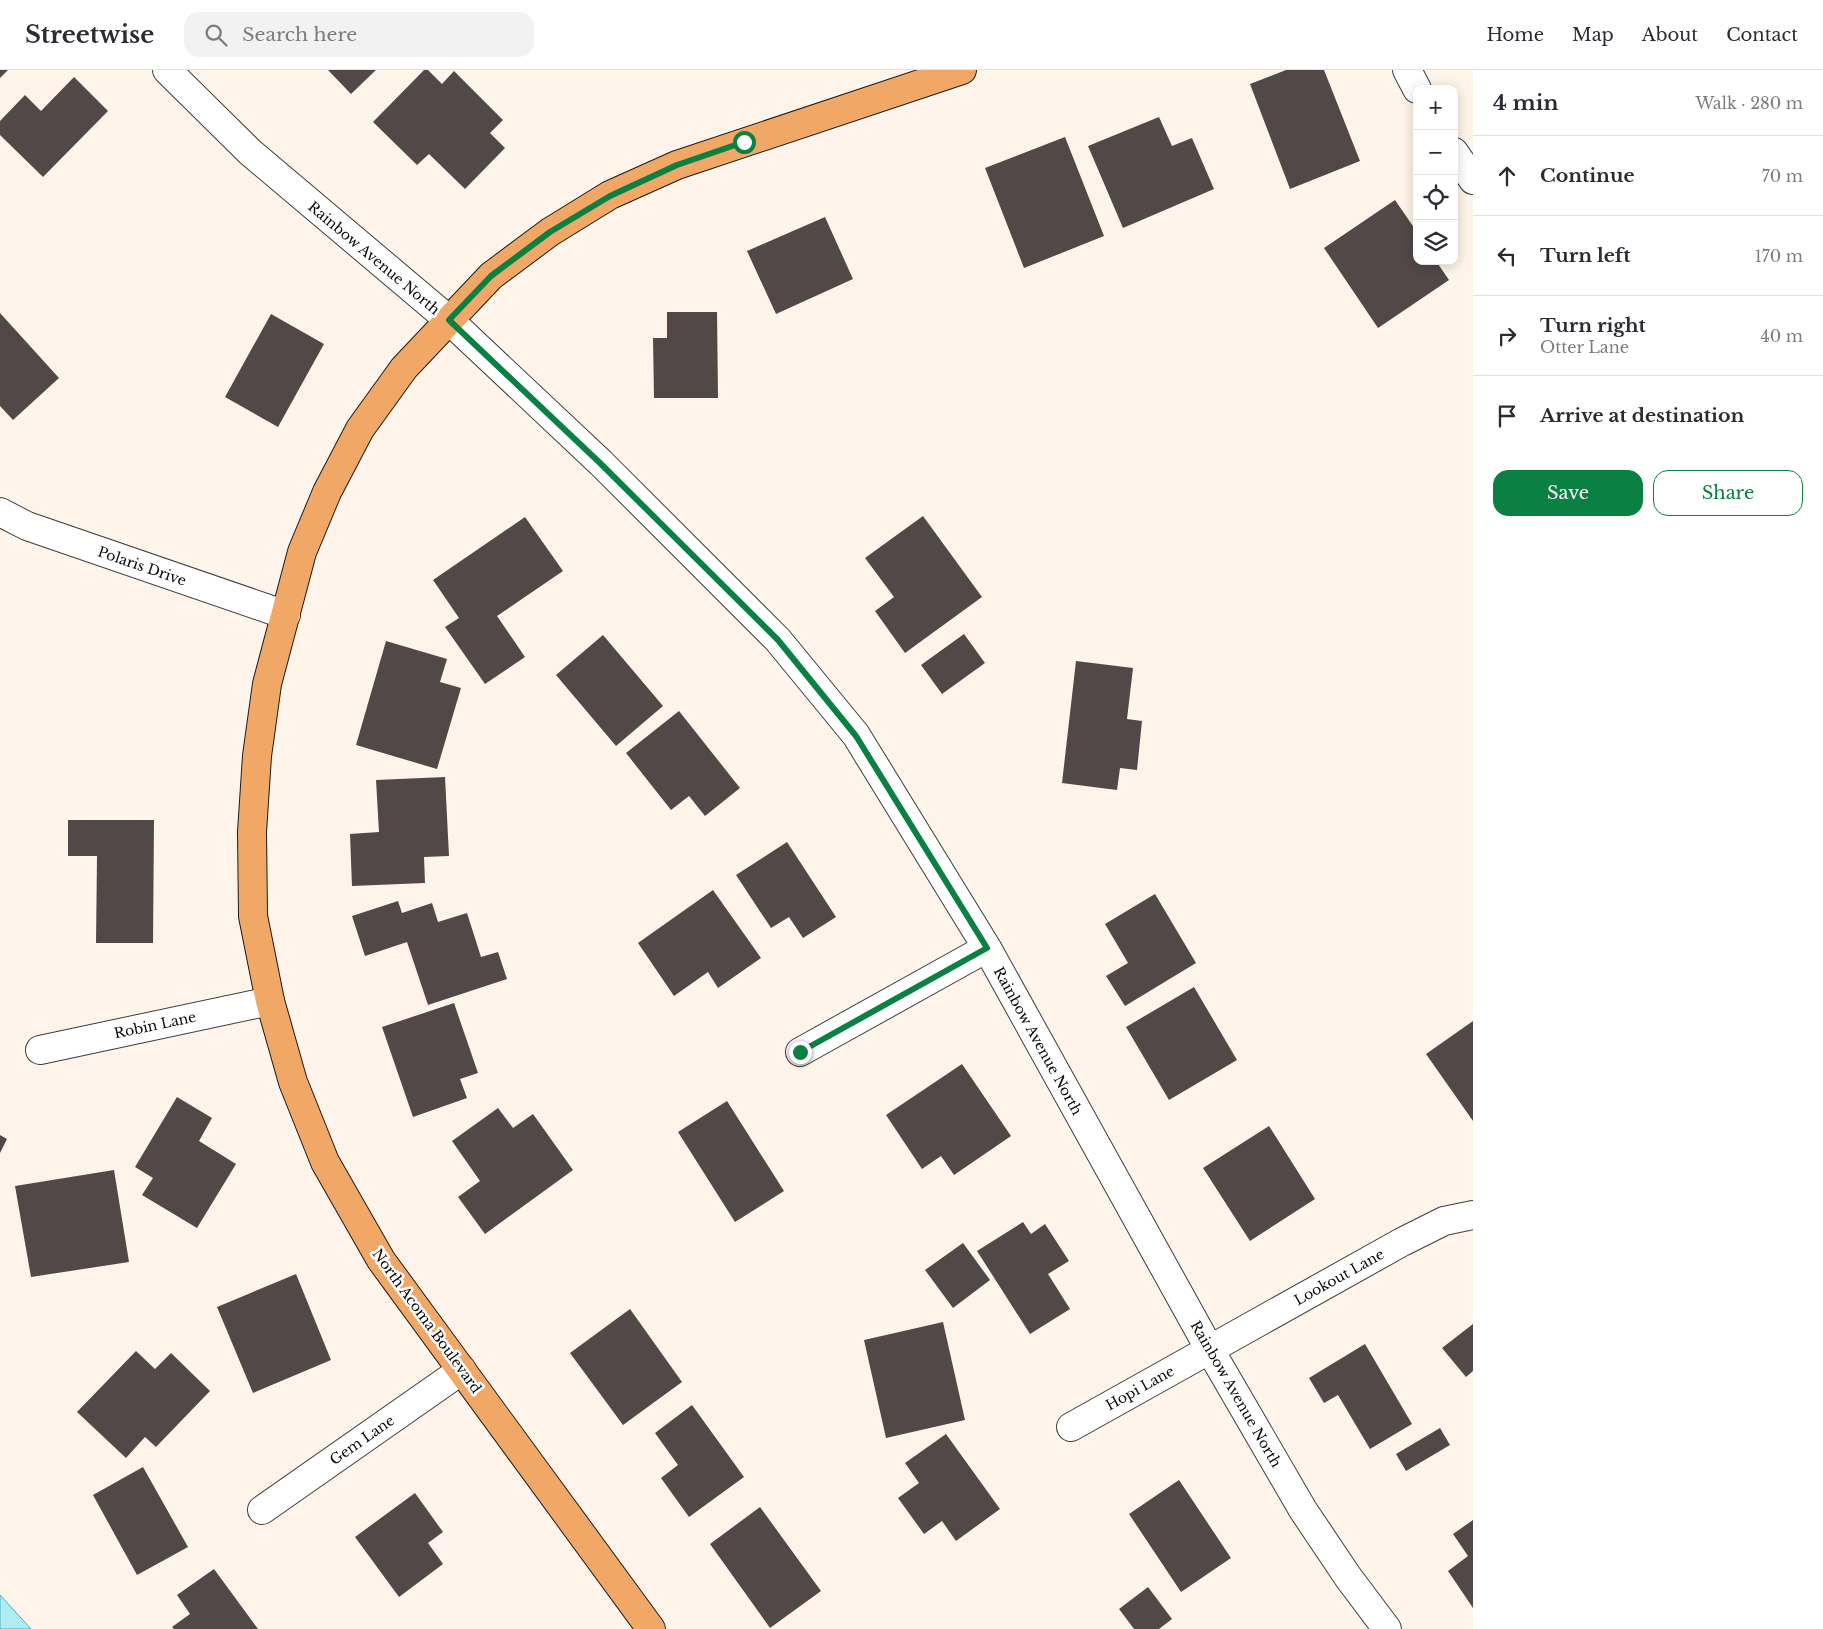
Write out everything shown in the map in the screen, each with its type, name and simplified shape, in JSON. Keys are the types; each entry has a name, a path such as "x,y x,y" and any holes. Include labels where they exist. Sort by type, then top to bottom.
{"main road":[{"name":"North Acoma Boulevard","path":"651,1629 381,1260 325,1162 294,1082 270,1001 254,916 252,832 257,756 267,684 302,552 326,492 360,429 404,368 498,271 550,232 610,196 686,162 962,70"}],"street":[{"name":"Rainbow Avenue North","path":"167,70 250,152 449,320 600,463 778,640 856,736 987,948 1210,1350 1303,1510 1348,1577 1387,1629"},
{"path":"1407,70 1415,85"},
{"path":"1458,158 1473,180"},
{"name":"Polaris Drive","path":"0,512 27,526 286,615"},
{"path":"800,1052 987,948"},
{"name":"Robin Lane","path":"40,1050 270,1001"},
{"name":"Lookout Lane","path":"1210,1350 1402,1242 1444,1222 1473,1215"},
{"name":"Hopi Lane","path":"1071,1427 1210,1350"},
{"name":"Gem Lane","path":"262,1510 462,1370"}],"water":[{"path":"0,1595 31,1629 0,1629"}],"building":[{"path":"0,70 8,70 0,78"},
{"path":"328,70 376,70 351,94"},
{"path":"424,70 428,70 442,84 454,71 503,120 490,133 505,148 465,189 429,154 417,165 373,122"},
{"path":"1286,70 1324,70 1360,161 1290,189 1250,84"},
{"path":"74,77 108,111 43,177 0,135 0,121 25,95 41,111"},
{"path":"1159,117 1172,146 1192,138 1214,189 1123,228 1088,146"},
{"path":"1065,137 1104,236 1024,268 985,168"},
{"path":"1395,200 1413,226 1413,265 1439,265 1449,280 1378,328 1324,248"},
{"path":"825,217 853,279 776,314 747,251"},
{"path":"667,312 717,312 718,398 654,398 653,338 667,338"},
{"path":"0,313 59,378 13,420 0,406"},
{"path":"271,314 324,344 278,427 225,397"},
{"path":"923,516 982,597 905,653 875,611 894,597 865,558"},
{"path":"525,517 563,571 497,616 525,657 485,684 445,627 459,618 433,580"},
{"path":"964,634 985,663 942,694 921,665"},
{"path":"603,635 663,706 616,746 556,675"},
{"path":"386,641 447,659 440,682 461,688 437,769 356,745"},
{"path":"1076,661 1133,668 1127,719 1142,721 1137,770 1120,768 1117,790 1062,783"},
{"path":"679,711 740,788 705,816 689,796 671,810 626,753"},
{"path":"445,777 449,856 424,857 425,883 352,886 350,834 379,832 376,780"},
{"path":"68,820 154,820 153,943 96,943 97,856 68,856"},
{"path":"787,842 836,917 803,938 789,917 771,928 736,875"},
{"path":"713,890 761,958 718,988 708,972 674,996 638,943"},
{"path":"1155,894 1196,963 1125,1006 1106,976 1128,963 1105,924"},
{"path":"398,901 402,913 432,903 438,922 467,913 481,957 498,952 507,979 428,1005 407,942 365,956 352,916"},
{"path":"1194,987 1237,1060 1169,1100 1126,1027"},
{"path":"454,1003 478,1073 460,1079 467,1098 413,1117 382,1027"},
{"path":"1473,1021 1473,1121 1426,1054"},
{"path":"962,1064 1011,1136 954,1175 941,1156 922,1169 886,1115"},
{"path":"177,1097 212,1118 199,1141 236,1164 197,1228 142,1195 153,1178 135,1167"},
{"path":"727,1101 784,1191 735,1222 678,1132"},
{"path":"498,1108 513,1128 533,1114 573,1170 485,1234 458,1197 480,1181 452,1141"},
{"path":"1269,1126 1315,1199 1250,1241 1203,1168"},
{"path":"0,1135 7,1139 0,1153"},
{"path":"114,1170 129,1262 31,1277 15,1186"},
{"path":"1023,1222 1031,1234 1045,1224 1069,1261 1048,1274 1070,1309 1030,1334 977,1251"},
{"path":"963,1243 990,1280 953,1308 925,1270"},
{"path":"296,1274 331,1360 253,1393 217,1307"},
{"path":"630,1309 682,1382 623,1425 570,1353"},
{"path":"943,1322 965,1420 886,1438 864,1340"},
{"path":"1473,1324 1473,1371 1466,1377 1442,1348"},
{"path":"1365,1344 1412,1424 1370,1449 1338,1395 1324,1403 1309,1378"},
{"path":"136,1351 155,1369 171,1353 210,1391 156,1447 145,1437 126,1458 77,1412"},
{"path":"692,1405 744,1477 689,1517 661,1478 678,1465 655,1433"},
{"path":"1440,1428 1450,1445 1406,1471 1396,1454"},
{"path":"946,1434 1000,1509 956,1541 942,1521 924,1534 898,1498 919,1483 905,1463"},
{"path":"143,1467 188,1547 137,1575 93,1495"},
{"path":"1179,1480 1231,1558 1181,1592 1129,1514"},
{"path":"415,1493 443,1532 428,1543 443,1564 399,1597 355,1537"},
{"path":"760,1507 821,1591 770,1628 710,1544"},
{"path":"1473,1520 1473,1608 1448,1571 1468,1556 1453,1534"},
{"path":"214,1569 258,1629 174,1629 172,1627 190,1614 177,1595"},
{"path":"1148,1587 1172,1619 1159,1629 1134,1629 1119,1609"}],"route":[{"path":"744,142 677,165 610,196 550,232 491,276 449,320 600,463 778,640 856,736 987,948 800,1052"}]}
